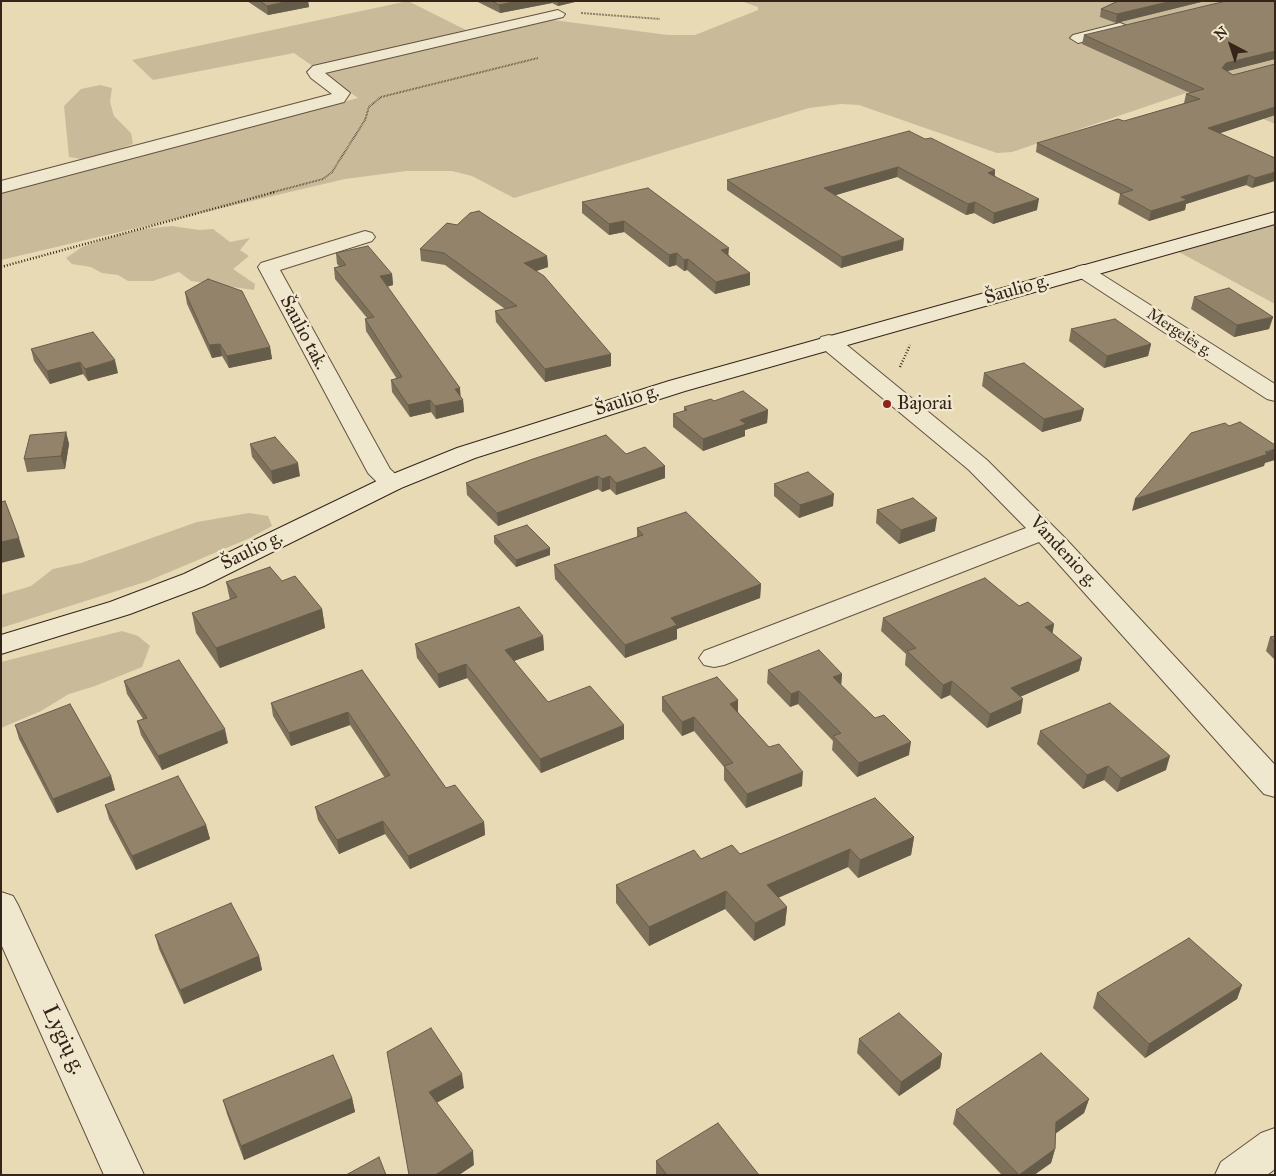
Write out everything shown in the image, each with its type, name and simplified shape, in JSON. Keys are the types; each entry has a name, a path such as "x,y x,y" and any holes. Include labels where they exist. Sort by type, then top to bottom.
{"street":[{"path":"1,187 338,98 342,93 317,75 315,72 319,70 558,14"},
{"path":"1078,38 1135,25"},
{"name":"Šaulio g.","path":"1,644 120,608 194,580 392,483 466,453 556,423 829,342 1275,218"},
{"name":"Šaulio tak.","path":"365,237 268,268 380,473 392,483"},
{"name":"Mergelės g.","path":"1084,271 1275,394"},
{"name":"Vandenio g.","path":"829,342 978,465 1043,531 1275,786"},
{"path":"714,658 1043,531"},
{"name":"Lygių g.","path":"1,905 124,1175"},
{"path":"1235,1175 1275,1146"}],"path":[{"path":"558,14 594,13 660,19"},
{"path":"1,267 323,178 332,172 365,120 369,107 381,97 538,58"}],"shaded area":[{"path":"408,1 480,37 553,20 668,35 695,35 758,10 758,7 741,1 1275,1 1275,124 1195,90 1012,152 997,153 859,105 841,104 809,108 514,198 472,176 452,171 406,171 345,179 1,260 1,192 358,98 294,53 153,80 132,60"},
{"path":"100,85 112,88 110,102 114,116 131,133 133,144 99,156 82,159 69,157 64,106 81,89"},
{"path":"1275,224 1275,304 1179,252"},
{"path":"172,226 199,230 213,229 230,242 250,238 240,250 249,256 233,269 255,284 254,290 191,281 179,272 153,281 128,281 118,275 102,273 91,267 72,264 66,258 82,247 115,236 144,229"},
{"path":"249,513 268,516 272,526 250,538 148,581 1,628 1,595 31,586 53,569 81,563 197,522"},
{"path":"122,631 138,636 150,646 142,667 95,686 69,694 41,711 1,728 1,662"}],"building":[{"path":"260,1 289,1 267,6"},
{"path":"492,1 517,1 499,5"},
{"path":"1118,1 1172,1 1117,14 1101,9"},
{"path":"1226,1 1275,1 1275,51 1226,63 1222,68 1233,75 1275,64 1275,107 1208,128 1275,158 1275,172 1255,178 1249,175 1181,197 1187,200 1151,211 1120,194 1133,190 1037,143 1118,119 1124,121 1200,99 1186,94 1204,89 1084,35"},
{"path":"909,131 925,139 931,138 995,170 988,173 1039,199 994,213 975,202 968,204 898,167 824,188 904,239 842,257 727,180"},
{"path":"648,188 729,248 721,250 750,273 716,282 688,259 684,260 677,253 669,255 624,221 609,224 582,202"},
{"path":"479,211 547,256 524,263 544,276 611,354 545,369 495,311 517,306 444,253 420,249 447,223 457,225 470,213"},
{"path":"368,246 392,274 380,276 460,388 455,389 463,400 435,406 430,400 408,405 391,380 402,377 365,319 374,317 334,268 346,265 336,253"},
{"path":"208,279 242,291 270,347 227,356 220,344 209,345 185,292"},
{"path":"1229,288 1273,317 1237,325 1194,297"},
{"path":"1115,319 1151,344 1107,356 1071,329"},
{"path":"93,332 115,360 85,369 80,362 47,371 31,349"},
{"path":"1024,363 1084,409 1044,419 984,373"},
{"path":"743,391 768,410 740,420 746,424 703,439 673,414 687,410 684,407 711,399 714,401"},
{"path":"1240,422 1275,445 1275,449 1265,452 1268,454 1135,499 1191,433 1225,423 1229,426"},
{"path":"66,432 61,456 24,459 30,435"},
{"path":"606,435 626,454 645,447 665,466 616,483 610,476 602,479 598,476 497,513 466,483 533,459"},
{"path":"275,437 298,463 271,471 250,444"},
{"path":"808,472 834,494 800,505 774,484"},
{"path":"913,498 937,518 901,530 877,510"},
{"path":"5,501 19,538 1,542 1,502"},
{"path":"686,512 761,584 671,618 677,625 625,645 554,565 643,535 637,528"},
{"path":"527,525 550,548 516,560 494,536"},
{"path":"270,567 282,581 295,576 322,609 216,648 192,613 237,597 226,582"},
{"path":"985,578 1019,606 1028,602 1054,624 1045,627 1082,658 1011,688 1023,699 990,714 952,681 943,685 907,651 916,648 883,618"},
{"path":"519,607 543,636 505,650 548,702 590,686 624,725 540,759 466,664 438,674 415,644"},
{"path":"819,650 842,674 833,677 875,718 884,715 911,742 859,763 833,736 841,733 799,691 791,694 768,670"},
{"path":"179,660 225,729 158,756 137,721 147,718 124,681"},
{"path":"362,670 446,788 455,785 484,822 408,856 383,821 337,840 315,807 390,775 348,712 289,733 271,703"},
{"path":"717,677 738,700 730,704 769,747 779,744 803,772 747,794 724,766 733,763 694,717 682,722 662,697"},
{"path":"1110,703 1170,756 1121,778 1108,766 1087,775 1040,731"},
{"path":"70,704 111,776 53,799 15,725"},
{"path":"178,776 206,825 132,856 105,805"},
{"path":"875,798 914,837 860,860 850,849 767,885 787,907 755,923 726,891 649,927 616,885 694,850 701,859 732,845 740,854"},
{"path":"231,903 259,956 180,990 155,935"},
{"path":"1189,938 1242,985 1149,1044 1097,993"},
{"path":"899,1013 942,1054 901,1082 859,1039"},
{"path":"431,1028 462,1074 429,1092 473,1151 435,1175 409,1175 387,1052"},
{"path":"1041,1053 1089,1099 1056,1122 1055,1149 1019,1175 956,1110"},
{"path":"333,1055 352,1098 241,1146 223,1100"},
{"path":"718,1123 759,1175 667,1175 656,1161"},
{"path":"379,1157 386,1175 346,1175"}],"place":[{"name":"Bajorai","path":"887,404"}]}
